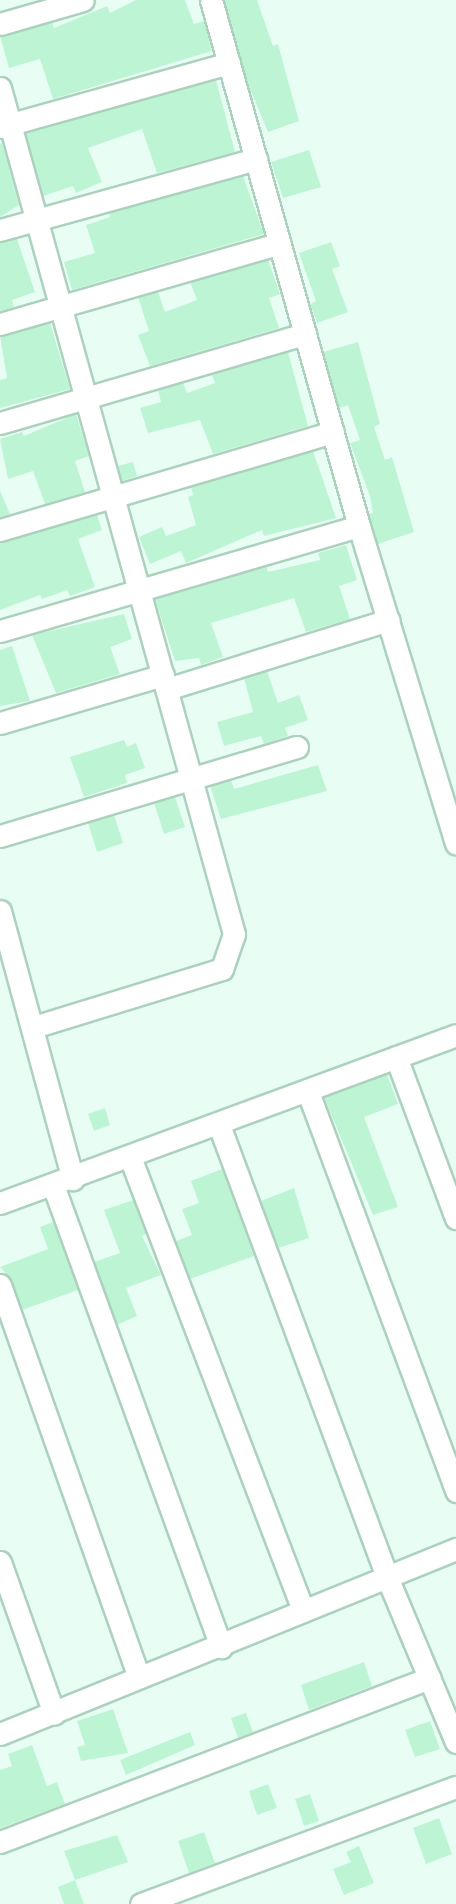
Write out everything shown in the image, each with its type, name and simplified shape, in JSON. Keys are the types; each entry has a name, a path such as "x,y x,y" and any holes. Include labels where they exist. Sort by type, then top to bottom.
{"street":[{"path":"0,24 83,0"},
{"path":"211,0 359,526 456,843"},
{"path":"6,125 229,63"},
{"path":"0,88 6,125 39,219 234,934 222,969 33,1027"},
{"path":"0,230 256,159"},
{"path":"0,324 280,243"},
{"path":"0,423 305,334"},
{"path":"0,530 333,432"},
{"path":"0,631 359,526"},
{"path":"0,723 165,682 388,620"},
{"path":"0,836 192,782 297,747"},
{"path":"0,911 33,1027 63,1182 221,1647"},
{"path":"0,1203 219,1125 456,1035"},
{"path":"396,1057 456,1218"},
{"path":"308,1092 456,1491"},
{"path":"219,1125 387,1577 456,1742"},
{"path":"130,1157 303,1611"},
{"path":"0,1285 139,1677"},
{"path":"0,1734 54,1714 139,1677 221,1647 456,1549"},
{"path":"0,1562 54,1714"},
{"path":"0,1842 430,1678"},
{"path":"141,1904 456,1787"}],"building":[{"path":"136,0 185,0 194,24 204,21 212,51 53,99 40,59 9,68 0,36 52,22 54,28 107,6 110,13"},
{"path":"224,0 257,0 273,46 278,44 299,121 268,132 247,82"},
{"path":"216,80 235,152 157,173 142,129 88,148 102,182 76,193 73,186 43,196 26,133"},
{"path":"2,143 19,205 0,217 0,144"},
{"path":"309,150 321,187 283,198 271,162"},
{"path":"243,176 264,234 72,290 64,262 95,253 86,225 110,217 109,213"},
{"path":"17,239 35,292 12,300 14,307 0,311 0,242"},
{"path":"331,242 340,266 332,269 348,312 317,323 310,304 316,301 299,253"},
{"path":"268,260 280,294 269,298 279,328 150,366 138,335 149,331 138,297 158,292 165,312 197,300 190,282"},
{"path":"50,323 70,389 0,408 0,380 7,378 0,336"},
{"path":"358,342 380,424 374,427 385,460 392,457 414,532 378,544 369,514 373,513 370,496 350,443 360,440 348,405 339,408 323,352"},
{"path":"288,352 308,426 213,454 200,420 148,433 140,408 161,402 158,390 183,383 187,393 215,383 212,375"},
{"path":"76,414 89,456 75,461 85,492 45,504 33,471 8,479 0,439 22,432 24,436"},
{"path":"313,451 336,518 264,536 262,530 186,563 181,551 150,564 139,537 162,527 166,536 196,525 188,497 193,495 191,487"},
{"path":"133,462 137,476 122,481 118,466"},
{"path":"0,491 10,514 0,517"},
{"path":"97,515 102,530 78,539 95,587 70,596 67,590 42,599 40,595 0,610 0,542"},
{"path":"346,545 357,580 339,586 350,619 306,632 294,598 211,623 223,657 201,665 199,658 175,661 155,599 266,566 268,572 320,560 318,553"},
{"path":"124,614 132,639 110,647 120,674 56,693 32,635"},
{"path":"12,646 30,701 0,706 0,650"},
{"path":"267,671 278,703 299,695 308,720 285,728 288,736 264,744 261,736 224,746 217,722 253,712 244,678"},
{"path":"124,740 127,747 136,743 145,768 125,775 127,783 84,797 70,757"},
{"path":"318,765 327,791 221,819 210,786 231,780 234,789"},
{"path":"175,797 185,827 164,834 154,803"},
{"path":"114,815 123,843 97,852 88,823"},
{"path":"387,1074 398,1104 364,1117 398,1207 373,1215 324,1097"},
{"path":"105,1108 110,1125 94,1131 88,1114"},
{"path":"222,1169 254,1256 190,1279 176,1241 192,1235 182,1209 199,1203 191,1181"},
{"path":"294,1188 309,1238 278,1248 261,1201"},
{"path":"133,1200 146,1234 142,1236 161,1275 126,1288 137,1316 117,1325 94,1262 120,1253 104,1210"},
{"path":"53,1222 78,1290 22,1310 12,1280 0,1267 48,1249 40,1227"},
{"path":"364,1662 372,1686 309,1710 301,1685"},
{"path":"113,1709 128,1753 81,1761 77,1747 85,1745 77,1721"},
{"path":"246,1713 253,1732 238,1738 231,1718"},
{"path":"430,1721 440,1749 415,1757 405,1730"},
{"path":"190,1732 195,1745 126,1775 120,1760"},
{"path":"32,1745 47,1786 57,1782 65,1804 0,1828 0,1770 12,1766 8,1754"},
{"path":"268,1784 277,1808 257,1815 249,1791"},
{"path":"310,1794 319,1821 304,1826 295,1799"},
{"path":"439,1818 452,1854 426,1864 413,1828"},
{"path":"204,1832 215,1863 189,1873 178,1841"},
{"path":"117,1835 128,1862 75,1880 64,1851"},
{"path":"359,1846 374,1883 344,1895 333,1869 351,1862 346,1852"},
{"path":"75,1880 84,1904 64,1904 58,1887"}]}
